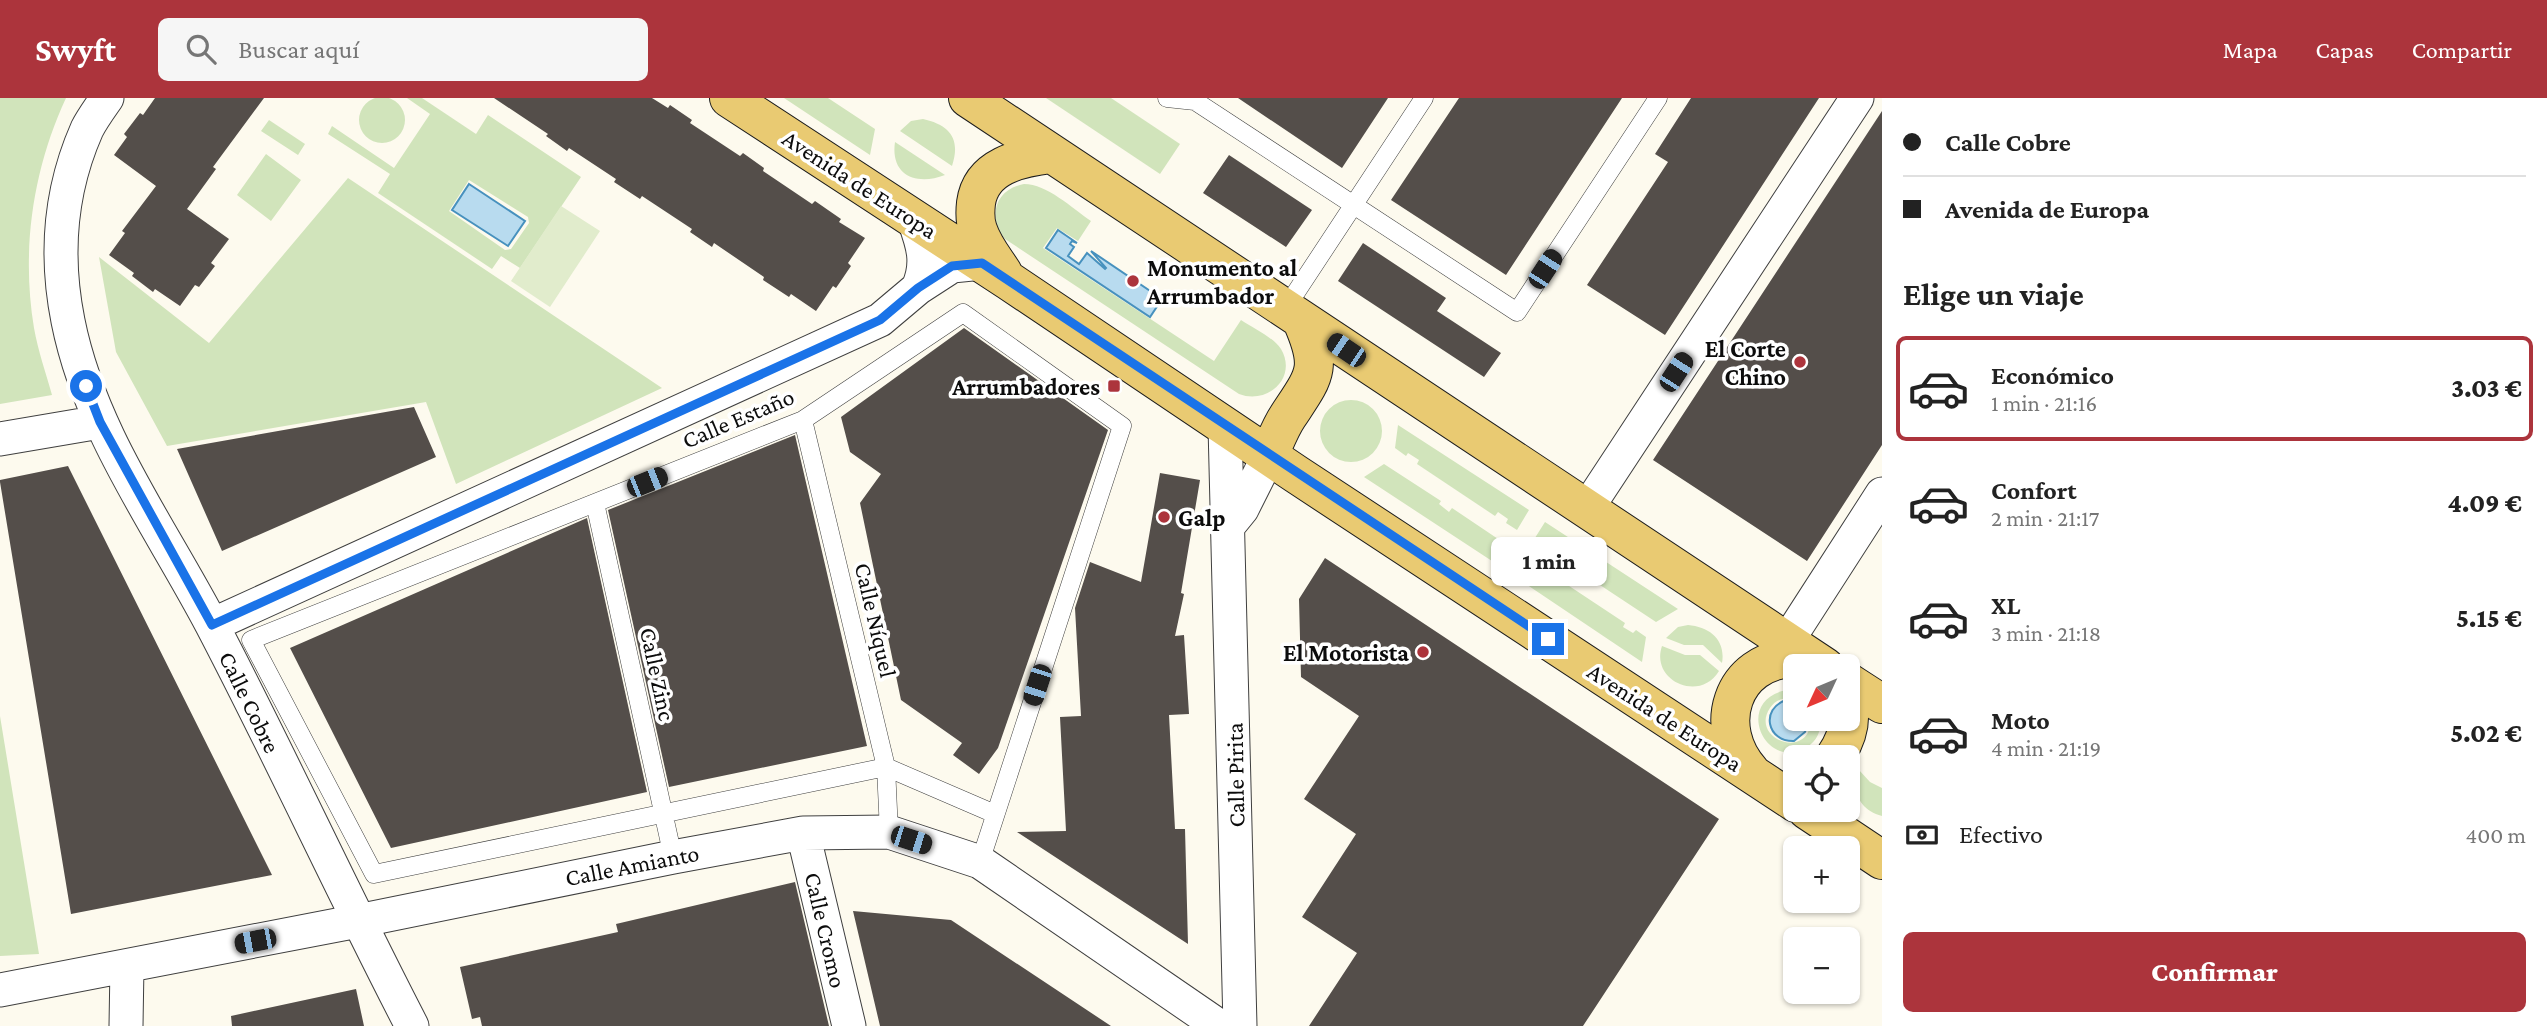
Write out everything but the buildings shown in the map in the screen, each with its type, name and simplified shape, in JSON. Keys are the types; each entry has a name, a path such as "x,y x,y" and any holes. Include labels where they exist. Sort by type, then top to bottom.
{"main road":[{"name":"Avenida de Europa","path":"729,98 1783,794"},
{"path":"968,98 1804,654"},
{"path":"995,272 977,229 975,212 978,188 995,171 1009,163 1026,157 1051,154"},
{"path":"1230,429 1255,434 1273,430 1287,418 1312,379 1314,360 1311,341 1294,315"},
{"path":"1282,465 1287,418"},
{"path":"1783,660 1754,670 1731,704 1729,722 1732,743 1740,760 1754,775 1773,782 1783,782"},
{"path":"1860,690 1882,704"},
{"path":"1825,822 1882,860"}],"street":[{"name":"Calle Cobre","path":"107,98 88,129 65,197 60,258 68,320 80,368 100,422 212,625 412,1026"},
{"path":"1586,510 1857,98"},
{"path":"914,220 926,260 918,288"},
{"path":"212,625 880,320 918,288 952,266 995,272"},
{"path":"0,439 100,422"},
{"name":"Calle Pirita","path":"1230,429 1235,517 1240,1026"},
{"name":"Calle Pirita","path":"1235,517 1282,465"},
{"path":"1810,654 1882,494"},
{"name":"Calle Amianto","path":"0,990 803,833 889,832 979,862 1219,1026"},
{"name":"Calle Cromo","path":"803,833 849,1026"},
{"path":"126,1026 127,966"}],"lane":[{"path":"1167,98 1197,100 1517,312 1658,98"},
{"path":"1294,315 1354,204 1424,98"},
{"name":"Calle Estaño","path":"886,767 374,874 251,640 803,420 962,313 1122,426 979,862"},
{"name":"Calle Níquel","path":"803,420 886,767 889,832"},
{"name":"Calle Zinc","path":"595,503 673,857"},
{"path":"886,767 995,814"}],"green space":[{"path":"382,97 398,104 405,120 398,136 382,143 366,136 359,120 366,104"},
{"path":"0,98 66,98 45,153 33,210 30,240 30,299 34,328 52,395 0,404"},
{"path":"407,98 422,98 476,134 488,115 581,177 520,268 501,256 492,269 378,193 390,174 328,134 332,126 394,168 430,114","holes":["469,180 528,217 529,223 511,249 505,250 449,211"]},
{"path":"784,98 828,98 875,129 870,155"},
{"path":"1046,98 1111,98 1180,144 1160,174"},
{"path":"923,119 940,125 951,135 955,148 952,166 900,131 911,121"},
{"path":"269,120 305,144 298,155 261,131"},
{"path":"895,142 945,175 925,179 908,175 897,163"},
{"path":"266,154 301,180 271,221 237,195"},
{"path":"348,178 662,388 456,484 426,402 167,446 116,352 99,257 209,343"},
{"path":"1024,184 1050,192 1091,221 1078,241 1057,228 1043,248 1214,361 1241,320 1281,349 1286,370 1283,379 1269,392 1260,396 1239,394 1005,239 996,222 997,205 1006,192"},
{"path":"561,206 600,231 550,307 511,281"},
{"path":"1345,400 1357,400 1373,409 1380,419 1380,443 1373,453 1357,462 1345,462 1334,457 1325,448 1320,437 1320,425 1325,414 1334,405"},
{"path":"1398,425 1529,510 1517,530 1506,523 1508,519 1498,512 1495,516 1417,464 1419,460 1408,453 1406,456 1395,448"},
{"path":"1384,464 1441,501 1439,504 1449,512 1452,508 1507,545 1495,563 1364,477"},
{"path":"1545,522 1678,609 1656,622 1600,585 1602,581 1591,574 1589,578 1533,541"},
{"path":"1523,555 1534,562 1532,566 1542,573 1545,570 1625,623 1623,627 1633,633 1636,630 1646,637 1642,662 1511,574"},
{"path":"1688,625 1715,636 1723,655 1722,663 1703,645 1684,645 1666,638 1678,627"},
{"path":"1662,646 1685,655 1700,655 1719,671 1711,681 1700,686 1679,684 1663,669 1660,658"},
{"path":"1783,692 1783,699 1770,708 1766,719 1767,729 1773,736 1792,743 1801,740 1808,732 1819,732 1809,745 1783,745 1783,751 1767,742 1760,730 1758,717 1763,704 1774,694"},
{"path":"0,716 39,954 0,956"},
{"path":"1860,771 1870,782 1882,788 1882,816 1860,800"}],"water":[{"path":"469,184 525,221 508,246 452,210"},
{"path":"1058,230 1077,243 1072,241 1070,244 1074,247 1068,256 1079,264 1087,253 1106,268 1091,251 1162,299 1150,317 1046,248"},
{"path":"1783,702 1783,732 1805,732 1794,741 1785,740 1773,731 1770,717 1778,704"}],"place":[{"name":"Monumento al Arrumbador","path":"1133,281"},
{"name":"El Corte Chino","path":"1800,362"},
{"name":"Arrumbadores","path":"1114,386"},
{"name":"Galp","path":"1164,517"},
{"name":"El Motorista","path":"1423,652"}],"route":[{"path":"86,386 100,422 212,625 880,320 918,288 952,266 982,263 1548,639"}]}
